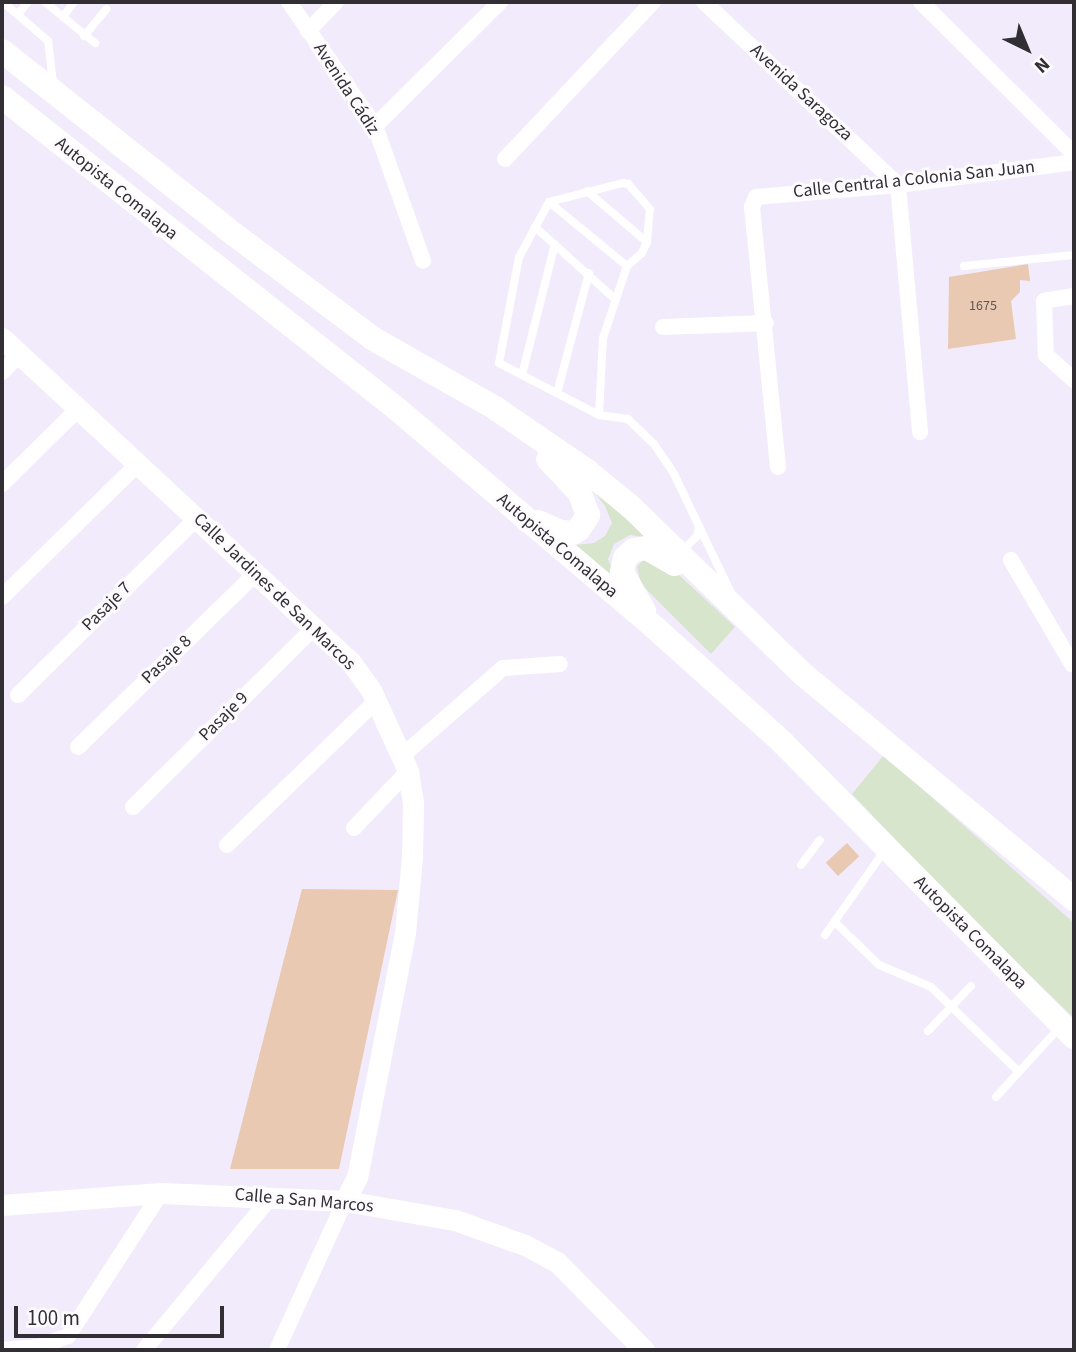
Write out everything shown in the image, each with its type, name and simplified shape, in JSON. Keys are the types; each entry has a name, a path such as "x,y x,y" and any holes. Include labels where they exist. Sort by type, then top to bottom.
{"highway":[{"name":"Autopista Comalapa","path":"2,51 372,338 495,408 587,471 631,507 744,620 868,731 1074,899"},
{"name":"Autopista Comalapa","path":"2,97 397,409 654,627 782,742 1068,1031"},
{"path":"492,490 518,510 560,532 573,533 586,521 586,507 572,482 495,408"},
{"path":"654,627 622,572 625,558 634,550 647,548 657,552 711,588"}],"main road":[{"name":"Calle Jardines de San Marcos","path":"2,338 350,661 377,700 405,763 413,802 412,857 405,933 358,1177 345,1201"},
{"name":"Calle a San Marcos","path":"2,1205 160,1193 345,1201 455,1220 534,1249 557,1262 575,1277 644,1350"}],"street":[{"name":"Avenida Cádiz","path":"289,2 375,126 422,261"},
{"path":"308,31 336,2"},
{"path":"375,126 500,2"},
{"path":"505,159 653,2"},
{"name":"Avenida Saragoza","path":"704,2 898,185"},
{"path":"920,2 1074,154"},
{"name":"Calle Central a Colonia San Juan","path":"766,323 754,199 898,185 1074,163"},
{"path":"898,185 920,432"},
{"path":"1074,296 1044,301 1046,355 1074,380"},
{"path":"663,327 766,323 778,467"},
{"path":"2,372 19,355"},
{"path":"2,484 79,408"},
{"path":"2,597 139,463"},
{"name":"Pasaje 7","path":"18,695 197,518"},
{"path":"1011,560 1074,665"},
{"name":"Pasaje 8","path":"78,747 256,573"},
{"name":"Pasaje 9","path":"132,807 315,627"},
{"path":"354,828 405,763 503,668 560,664"},
{"path":"226,845 377,700"},
{"path":"2,1350 38,1347 68,1336 160,1193"},
{"path":"144,1350 271,1197"},
{"path":"277,1350 345,1201"}],"lane":[{"path":"3,2 48,41 53,93"},
{"path":"18,14 28,2"},
{"path":"45,2 95,43"},
{"path":"62,17 74,2"},
{"path":"84,36 107,9"},
{"path":"598,415 603,338 627,266 642,253 647,243 650,209 628,184 587,191 549,202 519,257 499,363 598,415 628,419 654,444 674,474 744,620"},
{"path":"587,191 647,243"},
{"path":"549,202 627,266"},
{"path":"535,227 616,300"},
{"path":"522,375 555,244"},
{"path":"964,266 1074,255"},
{"path":"557,393 589,273"},
{"path":"678,555 697,536 699,526"},
{"path":"801,865 820,840"},
{"path":"825,935 886,849"},
{"path":"835,922 880,965 931,986 1019,1072"},
{"path":"873,972 880,965"},
{"path":"928,1031 971,986"},
{"path":"996,1097 1019,1072 1068,1031"}],"green space":[{"path":"585,479 657,539 630,535 614,544 608,559 618,583 576,545 594,543 605,536 612,523 605,506"},
{"path":"645,558 678,574 735,627 711,654 641,584 637,567"},
{"path":"884,755 1074,923 1074,1018 965,913 852,794"}],"building":[{"path":"1028,264 1030,281 1020,280 1020,292 1011,301 1016,339 948,349 949,277"},
{"path":"847,843 859,856 838,876 826,863"},
{"path":"302,889 398,890 339,1169 230,1169"}]}
